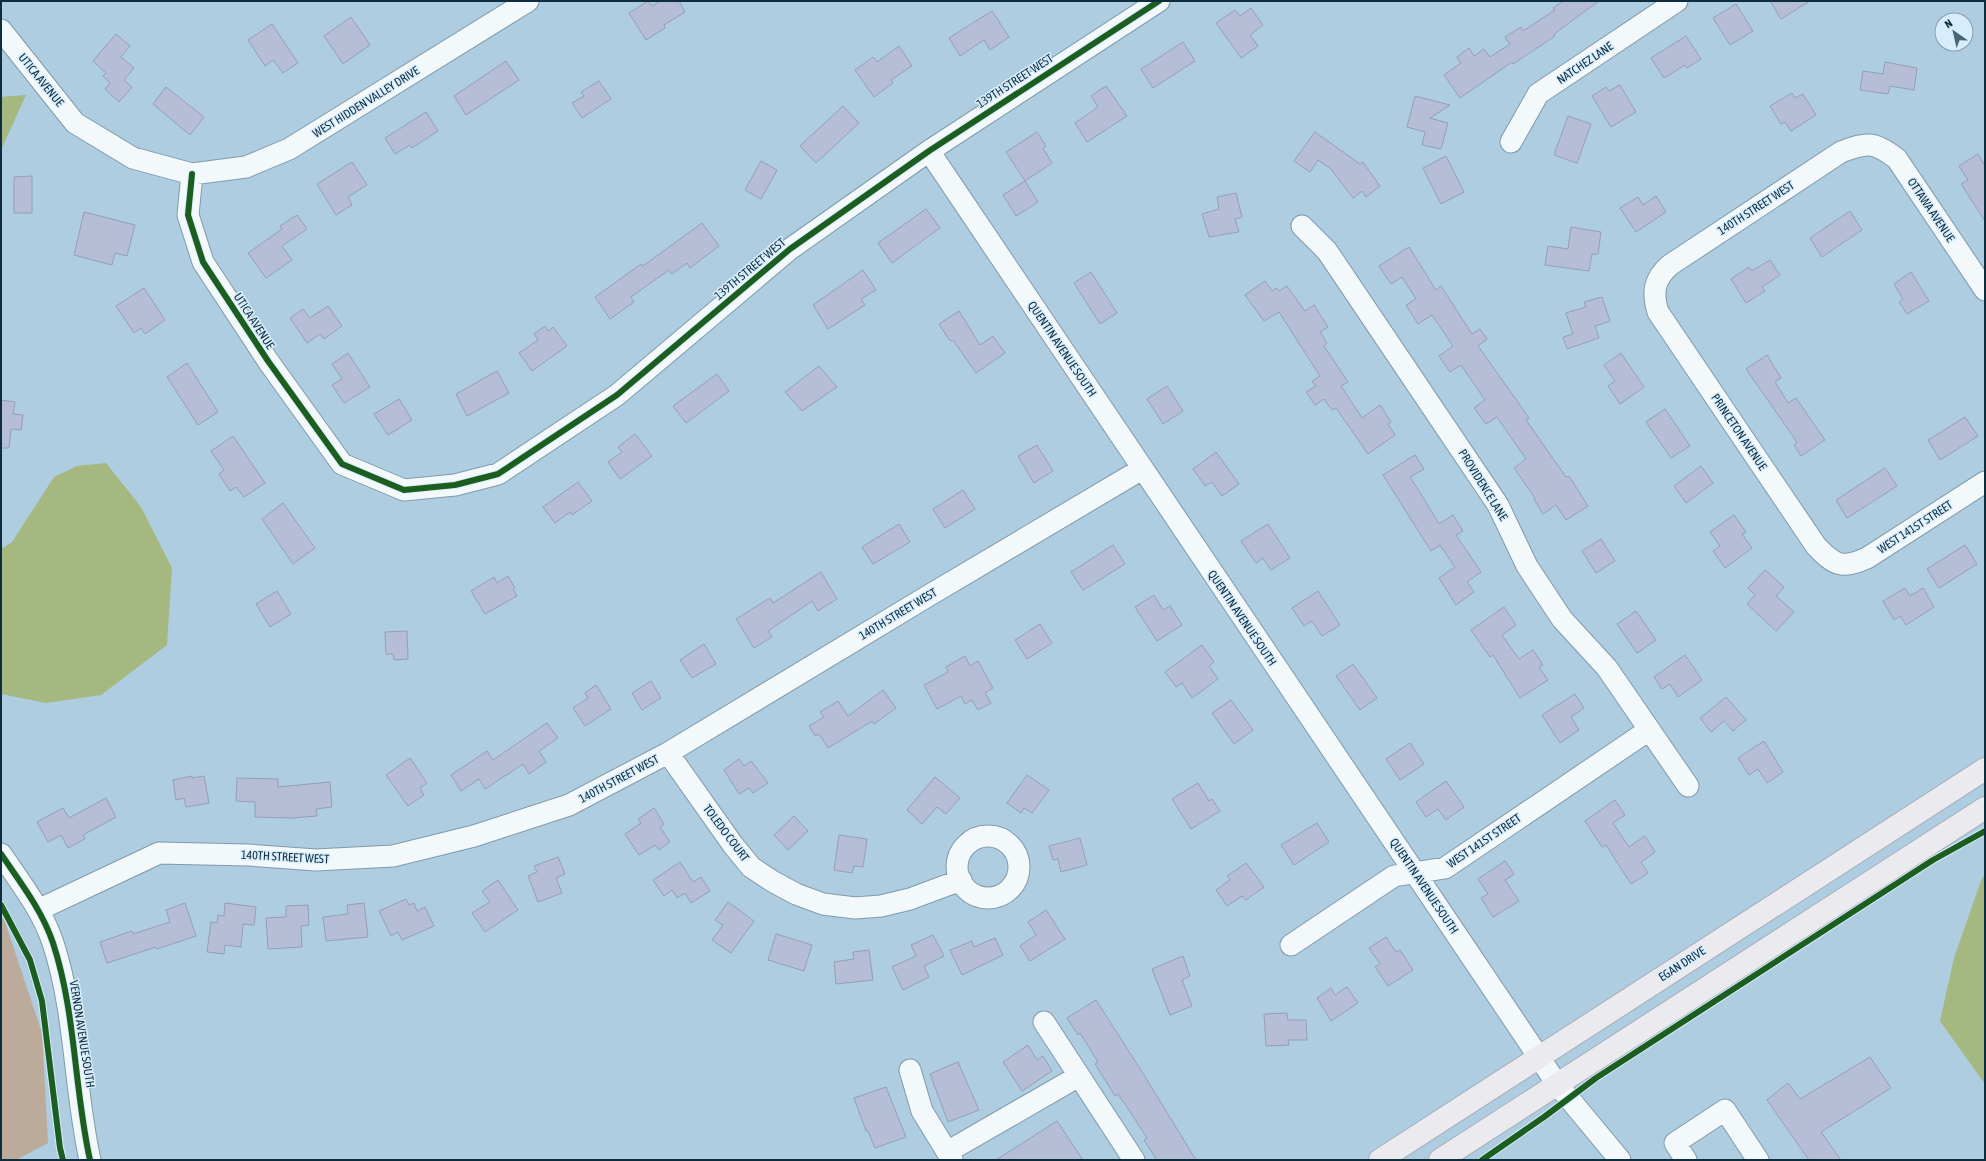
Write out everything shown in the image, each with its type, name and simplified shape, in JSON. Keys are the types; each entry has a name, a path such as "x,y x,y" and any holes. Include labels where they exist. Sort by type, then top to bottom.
{"highway":[{"name":"EGAN DRIVE","path":"1380,1160 1985,769"},
{"path":"1440,1160 1985,808"}],"street":[{"name":"WEST HIDDEN VALLEY DRIVE","path":"192,174 246,167 289,149 528,1"},
{"name":"139TH STREET WEST","path":"342,464 404,490 455,485 498,474 617,394 790,249 929,151 1158,1"},
{"name":"NATCHEZ LANE","path":"1512,142 1538,94 1678,1"},
{"name":"UTICA AVENUE","path":"1,30 75,123 132,158 192,174 188,215 203,262 268,361 342,464"},
{"name":"140TH STREET WEST","path":"1656,287 1660,274 1670,265 1841,152 1868,143"},
{"name":"OTTAWA AVENUE","path":"1868,143 1884,149 1897,159 1985,290"},
{"name":"QUENTIN AVENUE SOUTH","path":"929,151 1414,873 1540,1056 1557,1084 1620,1160"},
{"name":"PROVIDENCE LANE","path":"1302,226 1327,251 1498,505 1527,566 1562,619 1607,668 1688,786"},
{"name":"PRINCETON AVENUE","path":"1656,287 1654,299 1658,312 1816,546 1830,560 1842,566"},
{"name":"140TH STREET WEST","path":"38,910 159,853 248,855 316,860 393,856 460,840 569,805 668,753 1142,469"},
{"name":"WEST 141ST STREET","path":"1842,566 1854,564 1867,558 1985,482"},
{"name":"WEST 141ST STREET","path":"1291,944 1394,876 1445,868 1649,730"},
{"name":"TOLEDO COURT","path":"668,753 733,845 751,867 772,881 796,894 823,904 855,908 881,906 910,899 961,880"},
{"name":"VERNON AVENUE SOUTH","path":"1,854 38,910 52,941 61,969 71,1016 75,1063 90,1160"},
{"path":"1044,1022 1134,1160"},
{"path":"910,1070 922,1111 950,1156 1080,1076"},
{"path":"1686,1160 1675,1143 1725,1110 1758,1160"}],"shaded area":[{"path":"26,95 1,150 1,97"},
{"path":"106,463 141,507 172,568 167,645 101,695 46,703 1,694 1,549 12,542 54,477 77,466"},
{"path":"1985,875 1985,1084 1940,1021 1954,958 1982,878"},
{"path":"1,916 5,922 42,1033 48,1143 16,1160 1,1160"}],"building":[{"path":"648,1 652,6 660,1 679,1 685,12 664,25 665,28 646,40 629,13"},
{"path":"1563,1 1599,1 1554,34 1555,36 1513,64 1512,62 1460,98 1444,75 1461,63 1457,57 1469,48 1474,56 1484,49 1490,57 1510,44 1505,37 1521,27 1523,31 1555,10 1553,8"},
{"path":"1770,1 1810,1 1781,19"},
{"path":"1736,4 1753,31 1730,45 1713,18"},
{"path":"1251,8 1263,25 1250,35 1258,46 1241,58 1216,23 1235,10 1240,16"},
{"path":"992,11 1009,37 990,50 984,40 960,56 949,38"},
{"path":"351,17 370,45 343,64 324,36"},
{"path":"272,24 298,63 283,73 273,60 265,66 248,40"},
{"path":"116,34 130,46 121,57 134,68 124,80 132,87 119,102 105,89 110,83 103,76 106,73 93,61"},
{"path":"1686,36 1701,59 1687,68 1685,65 1664,78 1651,58"},
{"path":"1183,42 1195,61 1153,88 1141,69"},
{"path":"899,46 912,66 891,80 893,83 874,97 855,70 873,57 877,62"},
{"path":"506,61 519,80 466,115 454,96"},
{"path":"1885,62 1917,68 1914,90 1890,86 1888,94 1860,90 1863,71 1883,74"},
{"path":"599,81 611,99 582,118 572,103 584,96 581,92"},
{"path":"1620,85 1636,112 1611,127 1592,96 1606,87 1609,91"},
{"path":"1106,86 1127,116 1087,142 1075,123 1098,107 1091,96"},
{"path":"166,87 204,117 190,135 153,104"},
{"path":"1792,93 1795,98 1803,94 1816,115 1791,131 1785,122 1781,124 1770,106"},
{"path":"1415,96 1450,105 1430,118 1448,123 1441,149 1422,145 1425,132 1407,127"},
{"path":"843,106 859,123 816,163 800,146"},
{"path":"426,112 438,131 412,148 410,145 395,154 385,138"},
{"path":"1568,116 1591,124 1577,163 1554,155"},
{"path":"1037,132 1046,146 1043,148 1052,163 1025,181 1006,152"},
{"path":"1315,132 1360,164 1363,162 1380,186 1366,197 1362,191 1353,198 1331,169 1318,160 1310,172 1294,161"},
{"path":"1978,154 1985,166 1985,221 1961,184 1968,180 1959,166"},
{"path":"1446,156 1464,192 1441,204 1423,168"},
{"path":"761,161 777,170 761,199 745,190"},
{"path":"352,162 367,185 348,197 352,205 336,215 317,184"},
{"path":"32,176 32,213 14,213 14,177"},
{"path":"1025,181 1038,202 1016,216 1003,195"},
{"path":"1236,193 1242,217 1235,219 1239,232 1209,237 1202,214 1219,209 1217,197"},
{"path":"1656,196 1666,212 1636,232 1620,208 1638,197 1643,205"},
{"path":"926,209 940,228 892,263 878,243"},
{"path":"1850,211 1862,230 1822,257 1810,238"},
{"path":"84,212 135,225 127,256 115,253 112,265 74,255"},
{"path":"297,215 307,229 282,246 292,260 266,278 248,253 282,229 280,226"},
{"path":"702,223 719,246 690,268 687,263 672,274 669,270 631,297 634,302 610,319 595,297 641,264 643,266"},
{"path":"1571,227 1601,232 1598,254 1592,254 1589,271 1545,265 1548,246 1568,249"},
{"path":"1409,247 1436,290 1441,286 1472,334 1480,329 1487,339 1478,346 1529,418 1526,420 1566,477 1569,476 1588,506 1566,520 1556,505 1543,514 1534,499 1535,498 1514,468 1526,459 1497,417 1486,424 1474,408 1485,400 1461,365 1450,372 1439,356 1453,346 1432,315 1418,324 1406,305 1416,299 1402,277 1391,284 1379,266"},
{"path":"1770,260 1780,275 1762,287 1765,291 1746,303 1731,279 1749,267 1752,271"},
{"path":"863,270 876,290 861,299 865,305 828,329 813,305"},
{"path":"1091,272 1117,313 1100,324 1074,283"},
{"path":"1911,272 1929,301 1907,314 1899,302 1903,299 1894,284"},
{"path":"1265,281 1272,291 1277,288 1279,291 1287,286 1305,311 1314,305 1328,327 1320,332 1327,343 1324,346 1348,382 1341,386 1362,418 1380,405 1391,422 1388,424 1395,435 1368,454 1336,408 1332,410 1324,399 1315,405 1306,392 1316,386 1312,381 1320,376 1279,312 1264,321 1245,295"},
{"path":"144,288 165,320 145,334 141,328 134,333 116,306"},
{"path":"1602,297 1610,321 1595,326 1599,338 1567,349 1563,337 1573,334 1566,313 1586,307 1584,302"},
{"path":"328,306 342,326 324,339 320,334 307,343 290,318 303,309 310,318"},
{"path":"959,311 980,345 993,336 1005,353 976,373 953,340 950,341 939,324"},
{"path":"545,326 548,331 553,327 567,346 532,371 519,353 538,340 534,334"},
{"path":"348,353 370,387 344,403 332,385 342,379 332,364"},
{"path":"1621,353 1644,387 1620,404 1608,386 1615,381 1604,365"},
{"path":"1767,355 1781,378 1775,382 1788,403 1796,398 1825,440 1801,456 1794,445 1797,442 1746,369"},
{"path":"187,363 218,412 198,425 167,377"},
{"path":"819,366 837,387 802,411 785,392"},
{"path":"497,371 509,393 467,416 456,394"},
{"path":"717,374 729,391 686,423 673,406"},
{"path":"1167,386 1183,411 1163,424 1147,399"},
{"path":"399,399 412,420 388,435 374,414"},
{"path":"1,400 15,402 13,414 23,415 21,430 11,429 9,448 1,448"},
{"path":"1665,409 1690,446 1671,458 1646,422"},
{"path":"1965,417 1978,436 1940,460 1928,440"},
{"path":"635,434 652,456 620,479 608,462 622,452 618,447"},
{"path":"233,436 265,483 244,497 236,487 230,491 219,474 224,470 211,451"},
{"path":"1037,445 1053,471 1034,483 1018,456"},
{"path":"1216,452 1239,484 1222,496 1212,482 1205,486 1193,469"},
{"path":"1415,455 1424,469 1410,477 1439,524 1453,515 1463,531 1456,535 1481,572 1467,582 1474,592 1456,605 1439,578 1455,567 1440,545 1431,551 1383,475"},
{"path":"1701,466 1713,483 1686,503 1674,486"},
{"path":"1885,468 1897,486 1847,518 1836,500"},
{"path":"578,482 592,501 572,515 570,512 555,523 543,507"},
{"path":"963,490 975,509 945,528 933,509"},
{"path":"283,503 315,548 293,564 262,519"},
{"path":"1734,515 1746,532 1742,534 1752,548 1725,568 1713,551 1720,546 1710,532"},
{"path":"899,524 910,542 873,564 862,547"},
{"path":"1268,524 1290,558 1271,570 1263,558 1256,563 1241,541"},
{"path":"1601,539 1615,561 1596,573 1582,551"},
{"path":"1113,545 1125,564 1083,590 1071,572"},
{"path":"1965,545 1977,564 1939,588 1927,569"},
{"path":"1765,570 1784,587 1776,596 1794,612 1776,631 1747,604 1755,595 1748,588"},
{"path":"821,572 837,599 818,611 812,601 768,631 772,637 754,648 736,619 770,598 773,603"},
{"path":"508,576 515,588 513,589 517,596 485,614 471,591 494,577 497,583"},
{"path":"1905,588 1910,596 1923,588 1934,607 1906,625 1900,616 1894,620 1883,601"},
{"path":"277,591 291,614 270,627 256,604"},
{"path":"1318,591 1340,625 1322,636 1312,621 1304,626 1292,608"},
{"path":"1154,595 1163,610 1170,606 1182,625 1157,641 1135,607"},
{"path":"1504,607 1516,625 1502,635 1519,659 1533,650 1543,665 1539,667 1548,680 1520,698 1493,655 1490,657 1471,630"},
{"path":"1636,611 1656,640 1637,653 1617,624"},
{"path":"1040,624 1052,643 1027,659 1015,640"},
{"path":"407,631 408,659 394,660 393,654 386,654 385,632"},
{"path":"704,644 716,664 692,678 680,660"},
{"path":"1202,645 1214,662 1209,666 1218,679 1192,698 1182,683 1176,687 1165,672"},
{"path":"1685,655 1702,680 1678,697 1670,684 1662,689 1654,677"},
{"path":"965,656 970,666 978,661 993,688 985,693 991,703 978,710 972,700 965,704 961,696 937,709 924,685 948,672 946,667"},
{"path":"1353,664 1377,698 1360,710 1336,676"},
{"path":"651,681 661,698 642,710 632,693"},
{"path":"596,685 611,709 585,726 573,708 588,698 585,693"},
{"path":"883,690 896,708 874,724 872,721 828,748 819,734 815,736 809,726 824,717 820,712 838,701 848,716"},
{"path":"1575,694 1584,708 1571,717 1579,730 1560,743 1542,715"},
{"path":"1726,697 1746,720 1733,731 1724,721 1711,732 1700,718"},
{"path":"1231,700 1253,730 1234,744 1212,713"},
{"path":"547,723 558,738 539,751 546,762 529,774 523,764 485,789 479,779 461,791 451,775 487,751 493,760"},
{"path":"1764,741 1783,772 1767,783 1758,769 1749,775 1738,758"},
{"path":"1410,743 1424,764 1400,780 1386,759"},
{"path":"410,758 427,783 420,788 424,795 408,806 386,775"},
{"path":"739,759 744,766 751,761 768,783 753,793 749,788 739,794 724,770"},
{"path":"1027,775 1049,790 1032,813 1024,808 1021,813 1007,803"},
{"path":"192,776 192,778 204,776 209,803 186,807 184,798 176,800 173,780"},
{"path":"935,777 960,798 946,814 937,807 922,824 907,810"},
{"path":"237,778 278,779 278,787 330,782 332,807 316,809 317,816 291,818 255,817 255,802 236,801"},
{"path":"1446,781 1464,807 1446,820 1438,809 1426,817 1416,802"},
{"path":"1198,783 1209,801 1212,799 1220,811 1191,829 1172,799"},
{"path":"106,798 116,817 83,835 85,839 68,848 61,835 48,842 37,822 63,808 69,818"},
{"path":"1615,800 1625,815 1613,823 1629,847 1645,836 1655,852 1641,862 1648,873 1631,884 1606,845 1602,847 1585,821"},
{"path":"654,808 664,824 660,827 670,842 659,850 655,845 639,855 625,834 641,823 638,819"},
{"path":"794,816 808,831 788,850 774,835"},
{"path":"1317,823 1329,842 1294,865 1281,845"},
{"path":"839,835 867,839 863,867 854,866 852,873 834,870"},
{"path":"1080,838 1087,865 1061,872 1058,859 1053,860 1049,846"},
{"path":"558,857 565,874 556,878 562,893 538,902 528,876 537,872 534,866"},
{"path":"1505,861 1514,874 1505,880 1519,901 1493,917 1481,898 1488,894 1478,879"},
{"path":"680,862 693,882 701,877 710,891 691,903 685,893 677,898 672,890 664,896 653,880"},
{"path":"1246,863 1264,887 1246,900 1242,896 1227,906 1216,890 1230,880 1227,876"},
{"path":"498,880 518,910 485,932 472,913 490,902 482,891"},
{"path":"406,899 409,905 414,903 417,911 425,907 434,926 402,940 398,932 391,936 379,911"},
{"path":"728,902 754,921 731,953 712,940 723,925 715,920"},
{"path":"185,903 196,936 107,963 100,942 132,931 133,934 170,922 166,910"},
{"path":"225,903 256,907 254,925 243,924 241,947 225,945 224,954 207,952 211,922 217,923 218,915 224,916"},
{"path":"364,903 368,937 326,941 323,917 348,914 347,905"},
{"path":"308,905 309,925 301,926 302,947 268,949 266,918 286,917 286,906"},
{"path":"1046,910 1065,939 1030,961 1020,946 1036,935 1028,922"},
{"path":"776,934 812,945 804,971 768,960"},
{"path":"933,935 944,956 924,966 929,977 903,990 892,967 916,956 911,945"},
{"path":"1386,937 1396,952 1400,950 1413,970 1388,986 1375,967 1380,964 1369,948"},
{"path":"995,938 1003,955 962,975 950,950 972,941 974,947"},
{"path":"869,950 873,980 836,984 834,962 854,959 853,952"},
{"path":"1183,956 1190,976 1182,980 1192,1006 1170,1015 1152,969"},
{"path":"1347,987 1358,1003 1331,1021 1317,998 1331,988 1335,995"},
{"path":"1096,1000 1196,1160 1157,1160 1144,1140 1147,1138 1127,1107 1118,1094 1115,1096 1095,1064 1098,1062 1080,1033 1078,1035 1067,1018"},
{"path":"1287,1013 1288,1020 1306,1020 1307,1040 1288,1040 1289,1045 1266,1046 1264,1014"},
{"path":"1028,1045 1037,1060 1043,1056 1052,1071 1022,1091 1003,1062"},
{"path":"1870,1057 1891,1088 1821,1132 1841,1160 1809,1160 1767,1100 1788,1083 1800,1099"},
{"path":"958,1062 979,1110 948,1122 930,1074"},
{"path":"886,1087 906,1137 875,1148 868,1131 866,1131 854,1098"},
{"path":"1057,1121 1083,1160 996,1160"}],"cycle path":[{"path":"192,174 188,215 203,262 268,361 342,464 404,490 455,485 498,474 617,395 790,249 929,151 1159,1"},
{"path":"1482,1160 1544,1117 1596,1078 1933,860 1985,831"},
{"path":"1,854 43,919 53,943 61,969 71,1023 81,1106 90,1160"},
{"path":"1,905 30,960 42,1001 60,1148 63,1160"}]}
